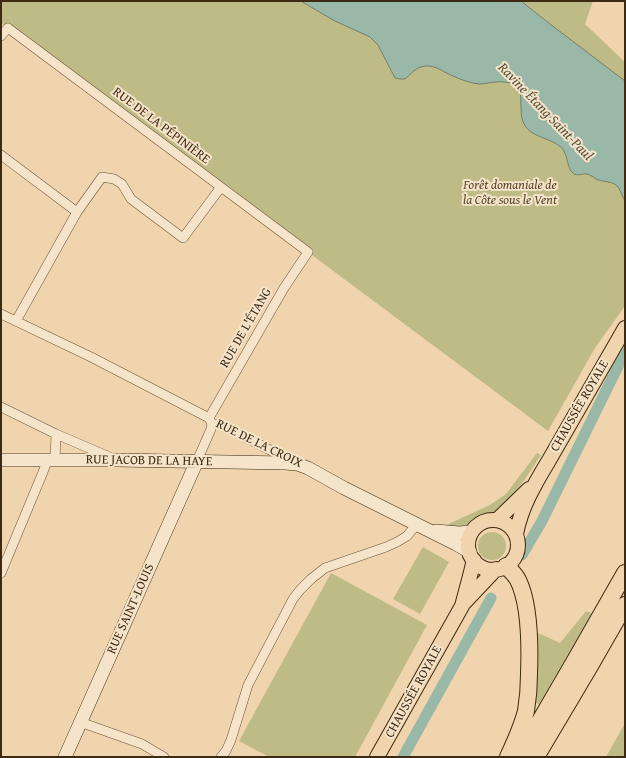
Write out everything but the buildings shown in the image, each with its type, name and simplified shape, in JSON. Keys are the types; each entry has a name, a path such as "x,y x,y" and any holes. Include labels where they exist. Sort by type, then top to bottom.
{"highway":[{"path":"501,568 513,572 522,589 526,605 529,647 529,686 526,709 508,757"},
{"path":"519,757 625,573"},
{"path":"536,757 625,605"}],"main road":[{"name":"CHAUSSÉE ROYALE","path":"516,534 518,522 535,484 625,328"},
{"name":"RUE JACOB DE LA HAYE","path":"1,460 197,461 297,464"},
{"name":"RUE SAINT-LOUIS","path":"65,757 197,461"},
{"name":"RUE DE LA CROIX","path":"297,464 308,468 344,488 456,544 472,556"},
{"name":"CHAUSSÉE ROYALE","path":"497,520 535,484"},
{"path":"497,520 508,525 516,534 518,548 512,561 501,568 488,569 480,566 472,556 469,543 472,532 477,526 483,522 497,520"},
{"name":"RUE DE LA CROIX","path":"431,531 459,533 472,532"},
{"name":"CHAUSSÉE ROYALE","path":"377,757 462,606 470,576 472,556"},
{"name":"CHAUSSÉE ROYALE","path":"462,606 501,568"}],"street":[{"name":"RUE DE LA PÉPINIÈRE","path":"1,36 8,28 308,252"},
{"path":"1,155 77,212"},
{"path":"16,321 77,212 102,177 114,179 122,184 131,200 183,238 221,187"},
{"name":"RUE DE L'ÉTANG","path":"197,461 211,429 210,421 284,288 308,252"},
{"name":"RUE DE LA CROIX","path":"1,314 91,357 210,421 220,424 297,464"},
{"path":"1,407 56,434 116,460"},
{"path":"1,573 46,464 51,460 56,434"},
{"path":"221,757 226,751 248,685 287,611 300,590 325,568 397,542 408,536 417,524"},
{"path":"80,722 142,744 164,757"}],"green space":[{"name":"Forêt domaniale de la Côte sous le Vent","path":"1,1 593,1 585,24 625,62 625,306 595,348 548,431 6,27 1,23"},
{"path":"537,453 541,455 511,500 499,510 459,528 442,527 490,505 506,494"},
{"path":"492,532 502,536 506,546 502,556 492,560 482,556 478,546 482,536"},
{"path":"423,547 449,562 420,614 393,599"},
{"path":"331,573 427,625 355,757 269,757 239,741"},
{"path":"586,611 592,613 539,704 534,702 536,632 560,643"},
{"path":"625,723 625,757 606,757"}],"water":[{"name":"Ravine Étang Saint-Paul","path":"301,1 521,1 625,81 625,201 616,185 596,179 591,175 576,175 573,173 562,148 557,144 535,134 526,127 521,113 520,92 518,86 511,83 502,82 479,84 473,83 459,79 429,66 419,68 405,79 395,78 378,45 370,37 335,21"}],"waterway":[{"path":"522,555 542,521 625,352"},
{"path":"403,757 491,598"}]}
